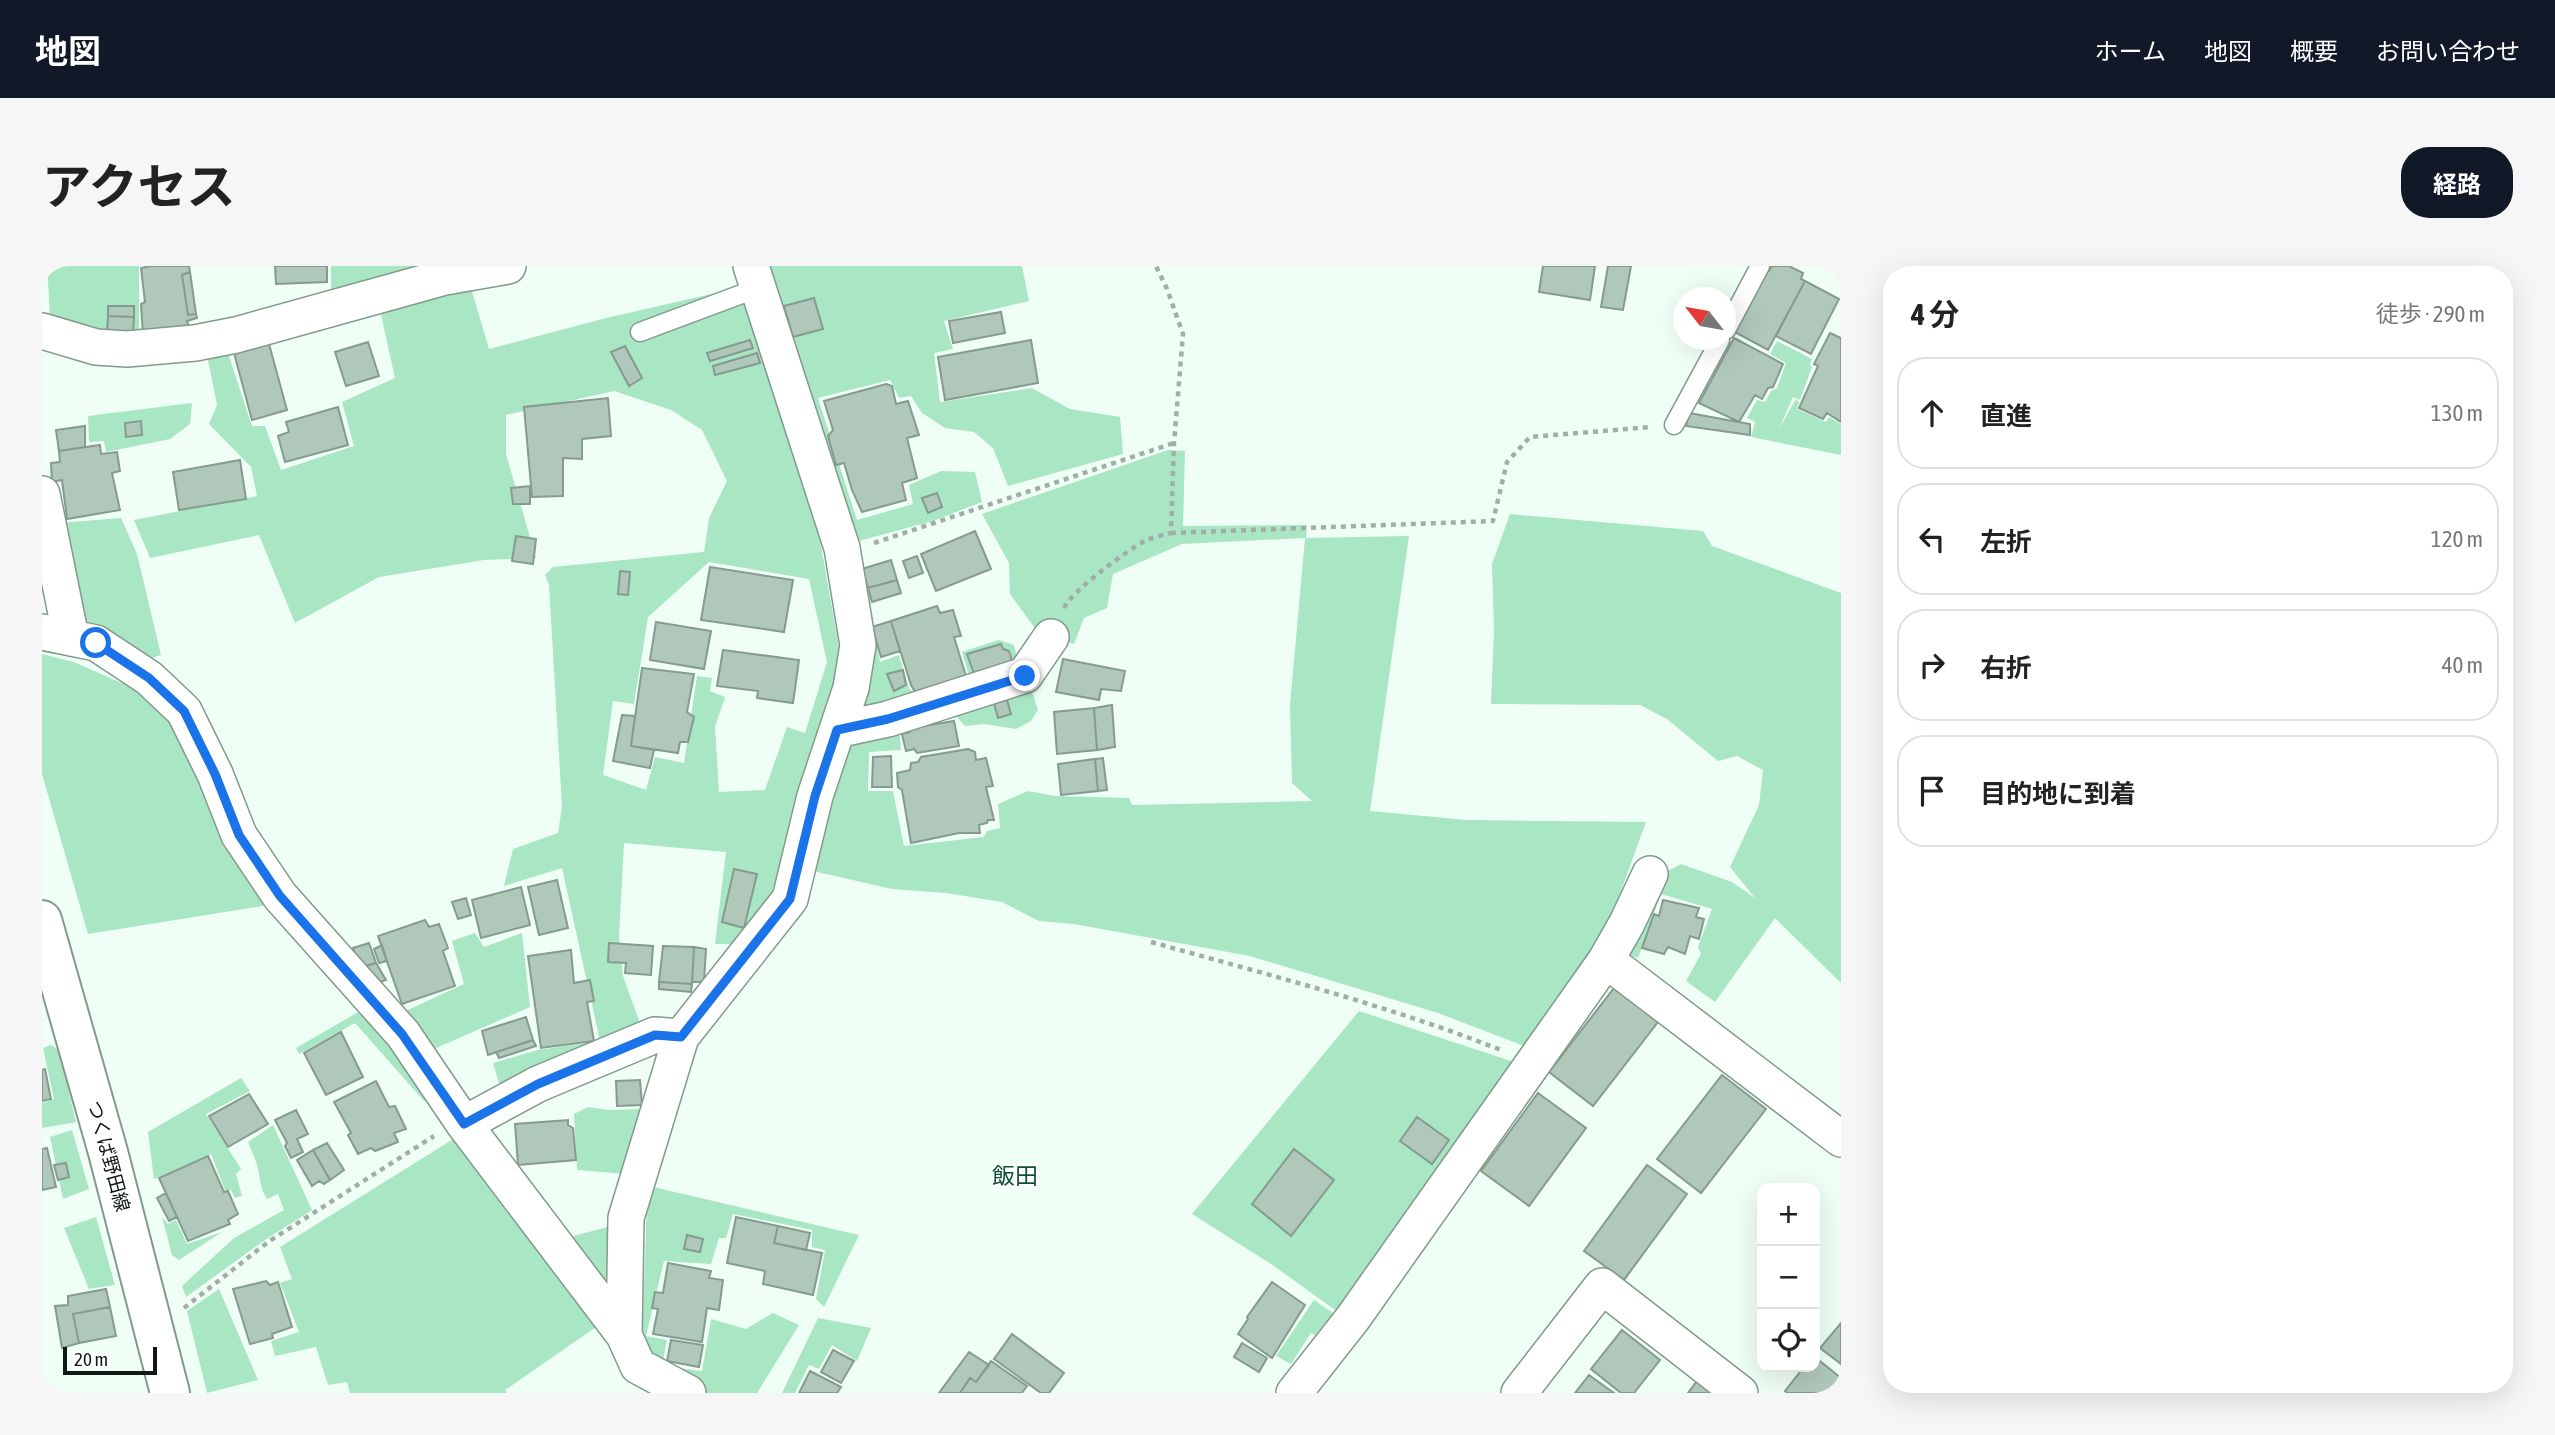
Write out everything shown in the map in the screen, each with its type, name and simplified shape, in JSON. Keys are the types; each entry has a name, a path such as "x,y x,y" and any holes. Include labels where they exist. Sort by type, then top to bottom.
{"main road":[{"name":"つくば野田線","path":"42,920 108,1152 170,1393"}],"street":[{"path":"42,331 96,347 127,349 195,343 236,335 445,277 508,266"},
{"path":"688,1393 632,1380 624,1335 626,1218 681,1037 790,899 815,796 851,688 858,645 842,548 755,277"},
{"path":"42,494 56,635 96,643 149,678 184,711 215,774 239,835 280,896 402,1034 463,1121 624,1335"},
{"path":"837,730 888,719 1025,676 1051,637"},
{"path":"1294,1393 1353,1318 1606,960 1650,874"},
{"path":"1606,960 1841,1139"},
{"path":"463,1121 538,1084 655,1035 681,1037"},
{"path":"1519,1393 1602,1286 1740,1393"}],"lane":[{"path":"1736,311 1760,266"},
{"path":"639,332 755,277"},
{"path":"1674,425 1715,350"}],"path":[{"path":"1156,266 1183,334 1174,443 1171,533"},
{"path":"1051,637 1068,600 1146,540 1171,533 1493,521 1507,462 1530,437 1674,425"},
{"path":"842,548 866,546 1174,443"},
{"path":"1151,943 1312,986 1456,1032 1535,1063"},
{"path":"153,1325 178,1313 268,1242 463,1121"}],"green space":[{"path":"47,266 139,266 139,336 102,333 50,314"},
{"path":"331,266 439,266 331,290"},
{"path":"765,266 1022,266 1029,301 944,321 953,349 934,353 940,402 1032,388 1070,409 1120,417 1123,454 1008,486 993,448 974,432 945,428 922,413 911,396 899,398 890,380 818,398 857,520 913,504 909,485 941,471 975,472 982,502 933,521 855,542"},
{"path":"742,287 786,420 820,540 841,659 835,688 761,927 743,944 715,944 726,852 624,843 619,937 623,976 641,1026 501,1090 493,1063 538,1050 600,1041 562,868 504,886 513,849 558,833 562,807 549,585 545,575 553,567 704,552 709,518 727,481 702,430 671,410 614,391 506,415 506,454 536,558 484,560 379,577 295,623 259,535 150,558 134,520 257,496 251,467 209,424 217,405 207,355 228,353 252,426 265,426 281,470 354,446 342,402 395,378 380,310 471,288 489,349 606,318","holes":["709,562 809,579 827,662 805,733 787,727 765,790 719,792 715,727 725,697 710,691 712,678 697,676 684,763 655,757 646,790 603,775 613,701 634,704 648,617"]},
{"path":"1777,341 1812,359 1812,367 1800,400 1793,397 1779,429 1796,399 1799,402 1797,409 1826,422 1829,417 1841,424 1841,455 1751,437 1755,422 1747,418 1757,400 1765,402 1771,391 1777,388 1786,363 1770,354"},
{"path":"192,403 190,424 170,439 106,452 104,441 89,442 88,416"},
{"path":"1168,450 1185,451 1183,526 1307,525 1306,538 1409,536 1370,811 1467,820 1646,822 1610,921 1529,1048 1438,1013 1250,956 1074,924 1039,921 1002,902 946,893 892,889 813,871 849,739 1025,684 1033,694 1038,710 1031,721 1016,729 984,724 965,726 957,717 899,728 901,750 869,752 868,791 893,791 904,846 984,837 987,831 1000,828 998,804 1028,791 1055,796 1129,798 1132,805 1312,801 1292,783 1290,705 1305,538 1182,544 1113,574 1107,608 1084,618 1074,644 1039,634 1010,594 1009,563 982,514"},
{"path":"1510,514 1703,531 1712,546 1841,593 1841,983 1775,918 1715,1002 1686,981 1701,954 1698,947 1712,909 1661,894 1638,958 1629,955 1664,873 1681,864 1732,882 1755,898 1730,867 1759,805 1763,770 1737,756 1718,761 1667,719 1640,705 1491,704 1494,632 1492,564"},
{"path":"121,518 137,554 161,655 146,660 80,628 59,523"},
{"path":"858,564 870,607 880,662 899,655 909,688 916,695 969,676 962,652 999,640 1014,645 1017,657 1015,671 863,714"},
{"path":"42,654 74,662 142,692 173,719 269,905 88,934 42,774"},
{"path":"475,933 484,947 522,933 530,1007 434,1049 399,1014 464,984 452,941"},
{"path":"360,1011 367,1011 433,1098 424,1101 355,1023 299,1054 296,1048"},
{"path":"1359,1011 1517,1063 1338,1312 1271,1264 1192,1214","holes":["1417,1117 1449,1140 1432,1164 1400,1141","1294,1150 1291,1235 1252,1204"]},
{"path":"51,1045 59,1050 76,1122 42,1128 42,1103 54,1099 43,1048"},
{"path":"241,1078 250,1091 206,1114 241,1169 236,1174 242,1196 235,1198 231,1190 225,1190 211,1154 154,1179 148,1132"},
{"path":"588,1107 608,1110 645,1109 626,1174 577,1170 574,1114"},
{"path":"273,1125 312,1210 186,1297 182,1286 234,1238 284,1210 278,1194 267,1199 262,1190 257,1164 248,1142"},
{"path":"72,1130 89,1189 63,1199 50,1137"},
{"path":"455,1138 602,1323 505,1390 507,1393 350,1393 347,1382 328,1385 316,1347 275,1356 271,1341 299,1332 280,1283 292,1279 280,1247"},
{"path":"653,1187 859,1235 824,1307 816,1299 825,1250 812,1247 812,1230 733,1214 726,1238 719,1238 711,1264 664,1261 646,1336 667,1340 662,1366 702,1371 711,1319 746,1329 773,1313 799,1325 757,1393 705,1393 666,1375 653,1364 642,1346 647,1199"},
{"path":"96,1217 115,1285 89,1289 64,1228"},
{"path":"162,1217 168,1224 176,1220 187,1244 222,1232 179,1260 172,1255"},
{"path":"619,1224 617,1275 605,1282 566,1238"},
{"path":"219,1289 258,1380 207,1393 187,1311"},
{"path":"1314,1300 1333,1313 1315,1335 1311,1333 1291,1364 1276,1356"},
{"path":"818,1318 871,1328 857,1361 832,1345 819,1369 809,1365 795,1393 782,1393"}],"building":[{"path":"189,266 190,272 182,275 188,315 196,314 197,318 187,321 189,327 143,334 141,304 145,302 141,268"},
{"path":"275,266 327,266 327,282 276,284"},
{"path":"1543,266 1595,266 1590,300 1539,292"},
{"path":"1608,266 1631,266 1623,310 1601,307"},
{"path":"1772,266 1789,266 1803,273 1801,279 1805,281 1768,350 1736,333 1736,325 1765,269 1769,271"},
{"path":"190,272 196,314 188,315 182,275"},
{"path":"1805,281 1839,299 1811,354 1776,336"},
{"path":"814,298 823,329 793,337 784,306"},
{"path":"108,306 134,306 134,317 108,316"},
{"path":"1001,312 1005,333 953,343 949,321"},
{"path":"108,316 134,317 133,334 107,332"},
{"path":"1830,333 1841,338 1841,422 1827,413 1823,419 1799,408 1818,366 1814,364"},
{"path":"1736,339 1783,364 1773,387 1768,388 1762,399 1755,395 1739,422 1699,403 1728,350 1736,350"},
{"path":"750,340 753,348 710,361 707,353"},
{"path":"1031,340 1038,383 945,400 938,357"},
{"path":"368,342 379,376 346,386 335,352"},
{"path":"269,344 287,410 252,420 234,353"},
{"path":"625,346 642,378 629,386 611,352"},
{"path":"757,353 760,363 715,375 713,366"},
{"path":"886,384 892,386 896,404 908,401 919,435 907,438 917,478 902,483 906,500 862,512 844,463 836,465 828,436 833,430 824,401"},
{"path":"608,398 611,436 582,439 582,459 563,458 563,496 532,497 524,407"},
{"path":"338,407 348,445 285,462 278,436 289,432 286,422"},
{"path":"1689,413 1750,424 1750,435 1686,426"},
{"path":"141,421 142,435 126,437 125,423"},
{"path":"85,426 85,447 59,451 56,430"},
{"path":"100,445 101,454 117,452 120,471 112,473 120,510 67,519 62,480 52,482 51,463 60,462 59,451"},
{"path":"240,460 246,499 179,510 173,472"},
{"path":"530,486 530,504 513,504 511,488"},
{"path":"937,493 942,507 928,513 922,498"},
{"path":"975,531 991,569 936,591 921,554"},
{"path":"516,536 536,539 533,564 512,561"},
{"path":"917,556 923,573 909,578 903,561"},
{"path":"891,560 897,580 868,588 862,569"},
{"path":"710,567 793,580 784,632 701,620"},
{"path":"620,571 630,572 628,595 618,594"},
{"path":"897,580 901,593 872,602 868,588"},
{"path":"937,606 940,613 953,610 961,636 954,637 966,676 915,692 891,621"},
{"path":"891,621 900,651 881,657 872,627"},
{"path":"656,622 711,631 704,669 650,660"},
{"path":"1001,644 1003,649 1009,651 1014,667 976,679 967,654"},
{"path":"723,650 799,660 793,703 757,698 758,691 717,686"},
{"path":"1063,659 1125,671 1121,691 1101,689 1099,700 1056,692"},
{"path":"642,668 694,674 687,712 694,717 688,742 680,742 678,753 631,746"},
{"path":"903,670 906,685 894,691 887,674"},
{"path":"1007,700 1011,714 998,718 994,703"},
{"path":"1112,705 1115,747 1097,750 1094,708"},
{"path":"1094,708 1097,750 1057,754 1054,712"},
{"path":"622,715 635,716 631,746 654,750 650,768 613,761"},
{"path":"954,721 959,746 917,753 914,749 906,751 902,734 910,732 912,728"},
{"path":"968,749 975,752 976,760 986,758 993,786 986,787 994,820 979,825 980,833 959,833 911,843 897,773 910,770 911,763 918,762 921,757"},
{"path":"891,756 892,787 872,787 873,757"},
{"path":"1103,758 1107,790 1098,791 1095,759"},
{"path":"1095,759 1098,791 1061,795 1058,764"},
{"path":"734,869 757,874 744,928 722,922"},
{"path":"557,880 568,928 539,935 528,887"},
{"path":"521,887 530,925 481,938 472,900"},
{"path":"466,898 471,915 458,919 452,902"},
{"path":"1663,900 1699,908 1696,917 1704,919 1699,939 1690,936 1685,954 1668,947 1664,954 1642,948 1654,914 1659,916"},
{"path":"425,920 429,927 439,924 448,948 443,951 455,986 402,1004 378,936"},
{"path":"369,943 376,963 360,968 353,948"},
{"path":"609,943 653,946 651,975 625,973 626,963 608,962"},
{"path":"382,945 387,961 379,963 374,949"},
{"path":"663,946 694,947 692,984 659,982"},
{"path":"694,947 706,949 704,982 692,982"},
{"path":"571,950 574,983 590,980 594,1001 587,1002 594,1041 541,1048 528,956"},
{"path":"376,963 386,980 374,984 365,966"},
{"path":"659,982 692,984 691,992 659,989"},
{"path":"1614,988 1658,1022 1593,1106 1549,1072"},
{"path":"526,1017 533,1040 488,1055 482,1031"},
{"path":"341,1032 363,1077 326,1095 304,1053"},
{"path":"533,1040 536,1046 499,1058 496,1052"},
{"path":"45,1069 51,1099 42,1101 42,1070"},
{"path":"1722,1075 1766,1109 1701,1193 1657,1159"},
{"path":"640,1080 642,1105 617,1106 616,1081"},
{"path":"376,1081 389,1107 395,1106 406,1129 394,1133 398,1142 358,1154 348,1135 351,1133 334,1102"},
{"path":"1538,1093 1586,1128 1529,1206 1481,1171"},
{"path":"249,1094 268,1124 228,1147 209,1116"},
{"path":"296,1110 308,1134 297,1139 303,1152 291,1158 285,1146 287,1143 275,1120"},
{"path":"1417,1117 1449,1140 1432,1164 1400,1141"},
{"path":"568,1120 568,1125 573,1128 576,1160 518,1165 515,1124"},
{"path":"327,1143 344,1170 330,1180 313,1150"},
{"path":"47,1148 56,1187 42,1190 42,1149"},
{"path":"1294,1149 1334,1180 1291,1236 1252,1204"},
{"path":"313,1150 330,1180 324,1184 319,1181 312,1186 297,1160"},
{"path":"208,1156 224,1192 228,1191 238,1214 228,1220 230,1224 188,1241 159,1178"},
{"path":"66,1163 69,1177 58,1180 54,1165"},
{"path":"1647,1165 1687,1194 1624,1280 1584,1251"},
{"path":"166,1193 177,1217 169,1221 157,1198"},
{"path":"736,1217 778,1226 774,1243 822,1253 813,1295 763,1284 765,1271 727,1263"},
{"path":"778,1226 810,1233 806,1250 774,1243"},
{"path":"687,1235 703,1239 700,1252 684,1249"},
{"path":"668,1263 711,1271 709,1278 723,1280 719,1310 707,1308 702,1342 653,1334 658,1309 652,1308 655,1292 663,1293"},
{"path":"266,1281 270,1285 278,1282 292,1327 272,1334 273,1338 250,1344 233,1289"},
{"path":"1272,1282 1305,1305 1272,1358 1238,1334"},
{"path":"106,1289 110,1307 73,1314 79,1343 62,1348 55,1306 68,1305 68,1296"},
{"path":"110,1307 116,1336 79,1343 73,1314"},
{"path":"1841,1323 1841,1364 1820,1348"},
{"path":"1622,1330 1660,1360 1634,1393 1621,1393 1591,1369"},
{"path":"1012,1334 1064,1373 1049,1393 1041,1393 994,1359"},
{"path":"671,1340 703,1345 699,1367 667,1361"},
{"path":"1242,1343 1267,1358 1259,1372 1234,1357"},
{"path":"833,1350 854,1361 841,1383 821,1372"},
{"path":"969,1352 989,1365 976,1382 970,1378 960,1393 939,1393"},
{"path":"991,1361 1027,1386 1022,1393 960,1393 970,1378 976,1382"},
{"path":"1820,1361 1841,1378 1832,1393 1785,1391 1800,1372 1820,1372"},
{"path":"810,1371 841,1387 837,1393 799,1393"},
{"path":"1589,1375 1614,1393 1575,1393"},
{"path":"1697,1381 1714,1393 1688,1393"}],"district":[{"name":"飯田","path":"1015,1176"}],"route":[{"path":"96,643 149,678 184,711 215,774 239,835 280,896 402,1034 464,1124 538,1084 655,1035 681,1037 790,899 815,796 837,730 888,719 1025,676"}]}
